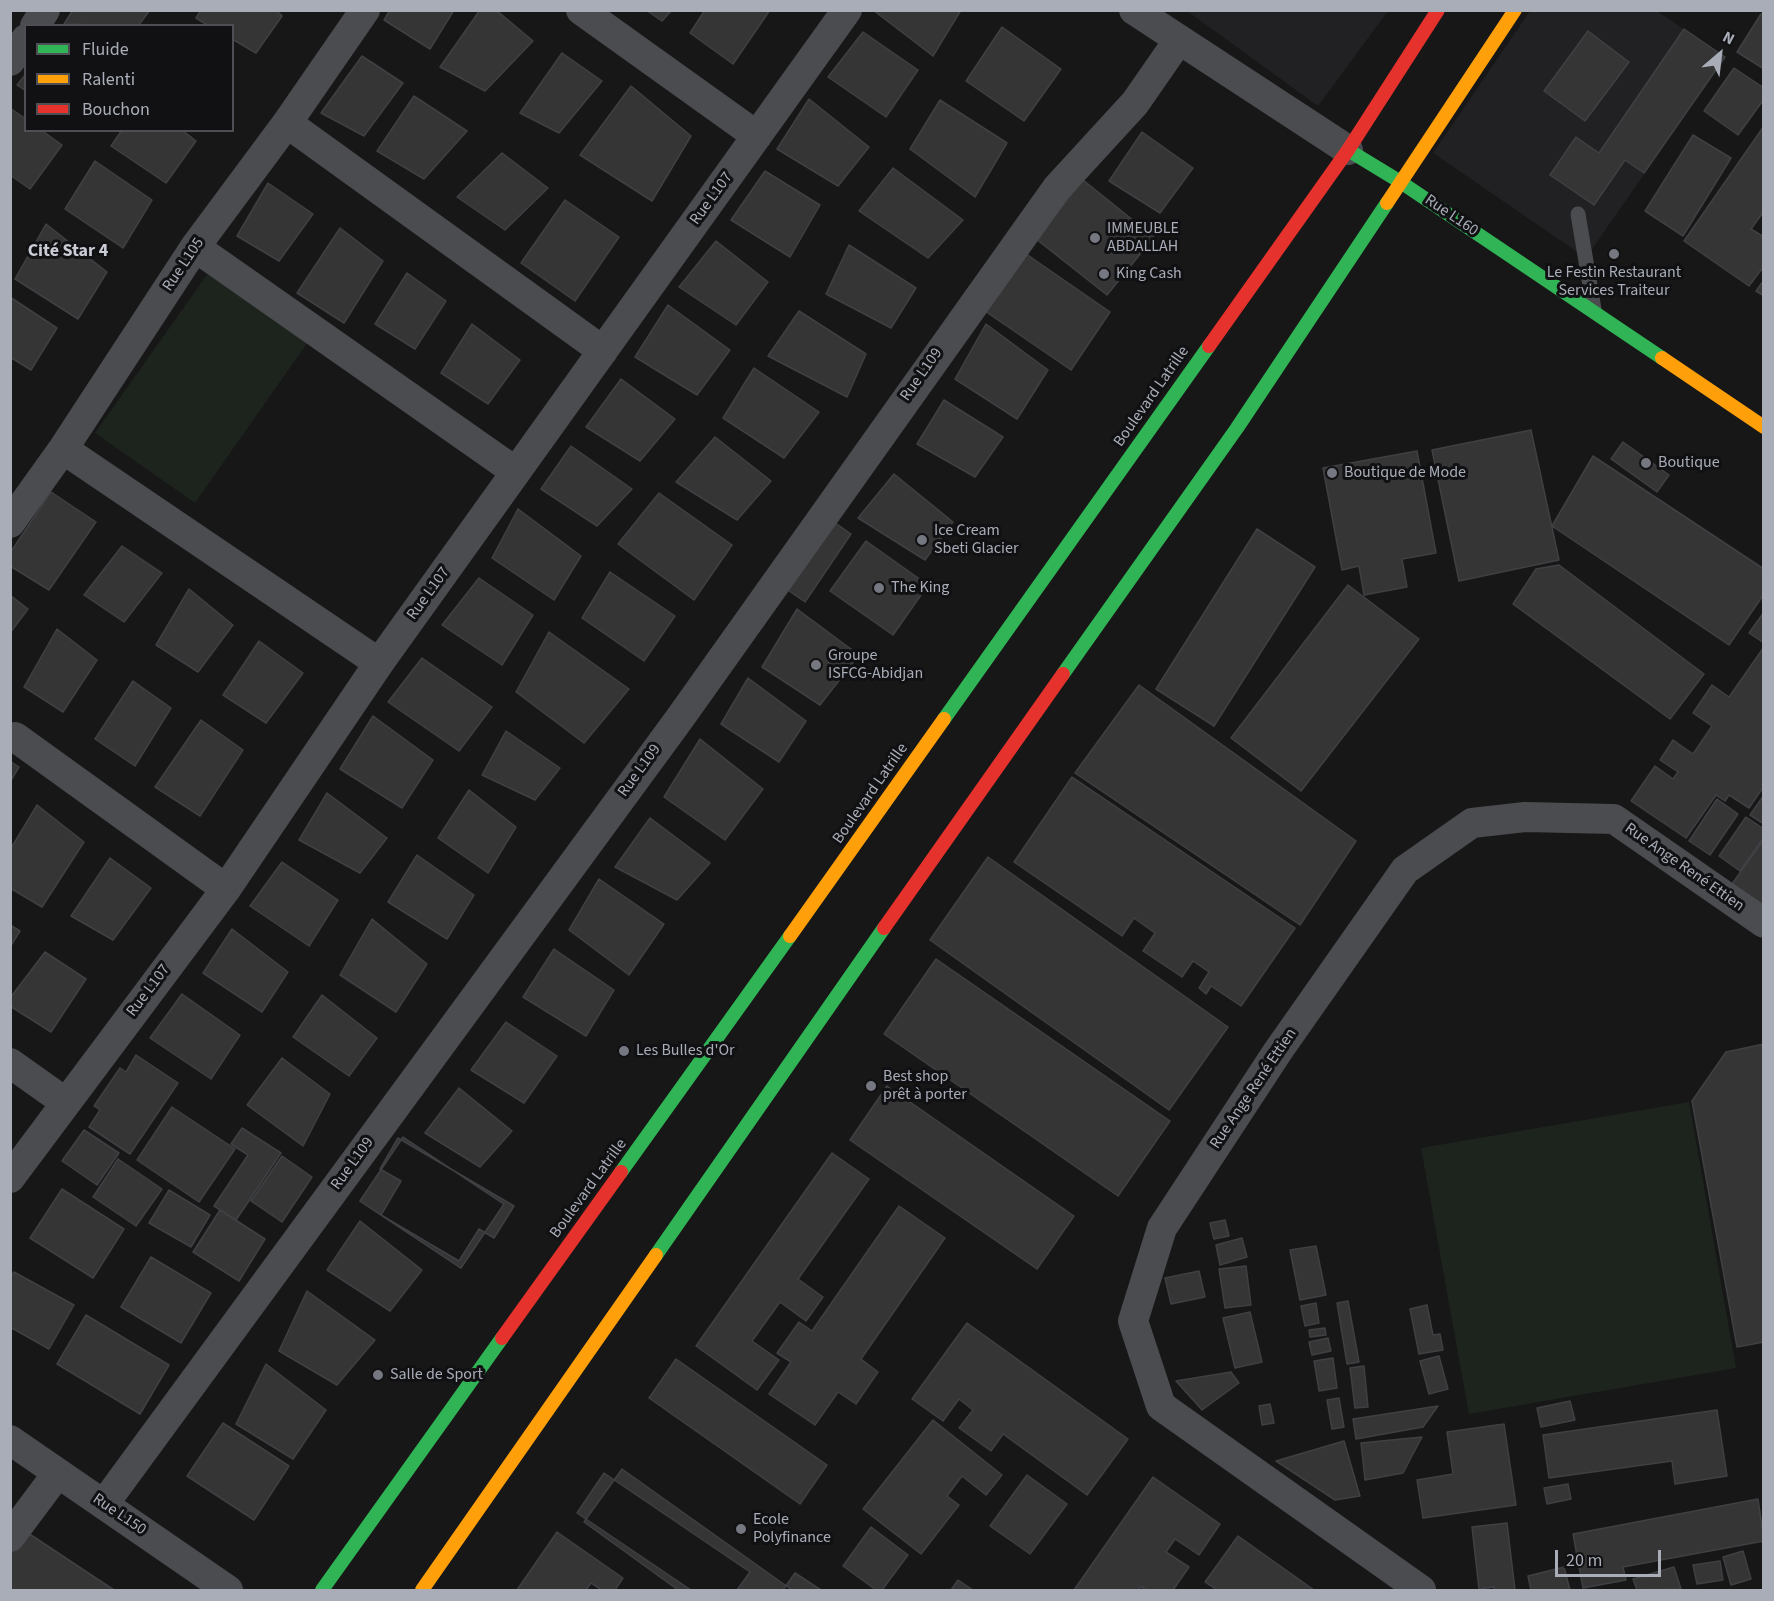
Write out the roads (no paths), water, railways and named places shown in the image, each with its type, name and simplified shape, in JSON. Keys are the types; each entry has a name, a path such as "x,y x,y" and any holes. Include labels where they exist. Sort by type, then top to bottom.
{"main road":[{"name":"Boulevard Latrille","path":"322,1590 833,876 1348,150 1438,10"},
{"path":"423,1590 956,825 1237,428 1399,181 1515,10"},
{"name":"Rue L160","path":"1348,150 1399,181 1764,427"}],"street":[{"path":"36,24 45,10"},
{"name":"Rue L105","path":"10,523 63,450 195,247 287,123 365,10"},
{"path":"581,10 757,136"},
{"name":"Rue L107","path":"10,1178 226,889 379,663 847,10"},
{"name":"Rue L160","path":"1134,10 1178,41 1348,150"},
{"name":"Rue L109","path":"104,1504 680,718 1044,205 1135,103 1178,41"},
{"path":"10,61 24,42"},
{"path":"287,123 603,351"},
{"path":"195,247 516,472"},
{"path":"63,450 379,663"},
{"path":"15,737 226,889"},
{"name":"Rue Ange René Ettien","path":"1421,1590 1161,1406 1133,1321 1162,1228 1278,1051 1405,870 1472,823 1525,817 1614,819 1764,923"},
{"path":"10,1063 65,1102"},
{"name":"Rue L150","path":"10,1440 228,1590"},
{"path":"10,1537 57,1474"}],"lane":[{"path":"1578,214 1596,315"}],"place":[{"name":"IMMEUBLE ABDALLAH","path":"1095,238"},
{"name":"Le Festin Restaurant Services Traiteur","path":"1614,254"},
{"name":"King Cash","path":"1104,274"},
{"name":"Boutique","path":"1646,463"},
{"name":"Boutique de Mode","path":"1332,473"},
{"name":"Ice Cream Sbeti Glacier","path":"922,540"},
{"name":"The King","path":"879,588"},
{"name":"Groupe ISFCG-Abidjan","path":"816,665"},
{"name":"Les Bulles d'Or","path":"624,1051"},
{"name":"Best shop prêt à porter","path":"871,1086"},
{"name":"Salle de Sport","path":"378,1375"},
{"name":"Ecole Polyfinance","path":"741,1529"}],"district":[{"name":"Cité Star 4","path":"68,252"}]}
